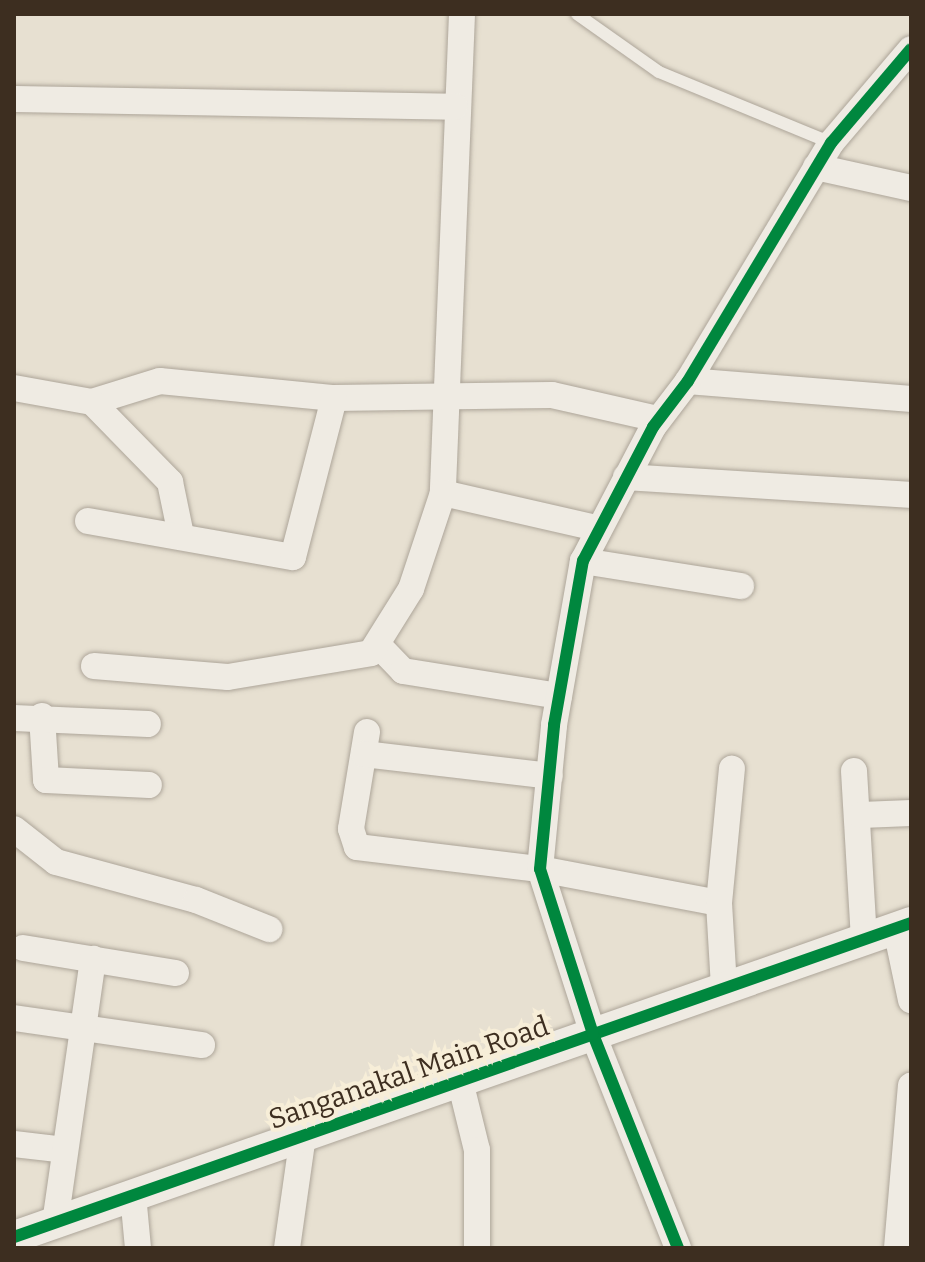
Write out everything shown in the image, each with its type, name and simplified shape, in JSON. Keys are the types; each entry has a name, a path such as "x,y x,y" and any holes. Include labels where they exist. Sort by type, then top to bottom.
{"street":[{"path":"380,647 411,589 443,493 451,399 455,107 462,14"},
{"path":"678,1248 593,1034 540,869 559,696 583,561 596,528 658,419 688,381 831,143 911,49"},
{"path":"14,99 455,107"},
{"path":"816,167 911,188"},
{"path":"14,388 92,402 160,381 334,398 451,399 552,395 658,419"},
{"path":"688,381 911,399"},
{"path":"88,521 181,535 284,558 300,551 334,398"},
{"path":"92,402 170,482 181,535"},
{"path":"626,477 911,495"},
{"path":"443,493 596,528"},
{"path":"583,561 741,586"},
{"path":"94,666 228,677 380,647"},
{"path":"380,647 403,671 559,696"},
{"path":"14,718 42,716 148,724"},
{"path":"42,716 46,780 149,785"},
{"path":"550,776 366,743 351,829 357,847 540,869 719,903"},
{"path":"724,988 719,903 732,769"},
{"path":"854,771 861,815 864,939"},
{"path":"861,815 911,813"},
{"path":"14,829 56,862 196,900 269,929"},
{"path":"903,926 911,1000"},
{"name":"Sanganakal Main Road","path":"14,1237 903,926"},
{"path":"23,948 176,973"},
{"path":"55,1223 93,959"},
{"path":"14,1018 202,1045"},
{"path":"460,1081 477,1150 477,1248"},
{"path":"897,1248 911,1086"},
{"path":"287,1248 303,1136"},
{"path":"14,1144 65,1150"},
{"path":"133,1195 138,1248"}],"lane":[{"path":"577,14 659,72 831,143"}],"cycle path":[{"path":"678,1248 593,1034 540,869 554,725 583,561 653,427 688,381 831,143 911,49"},
{"path":"14,1237 911,923"}]}
